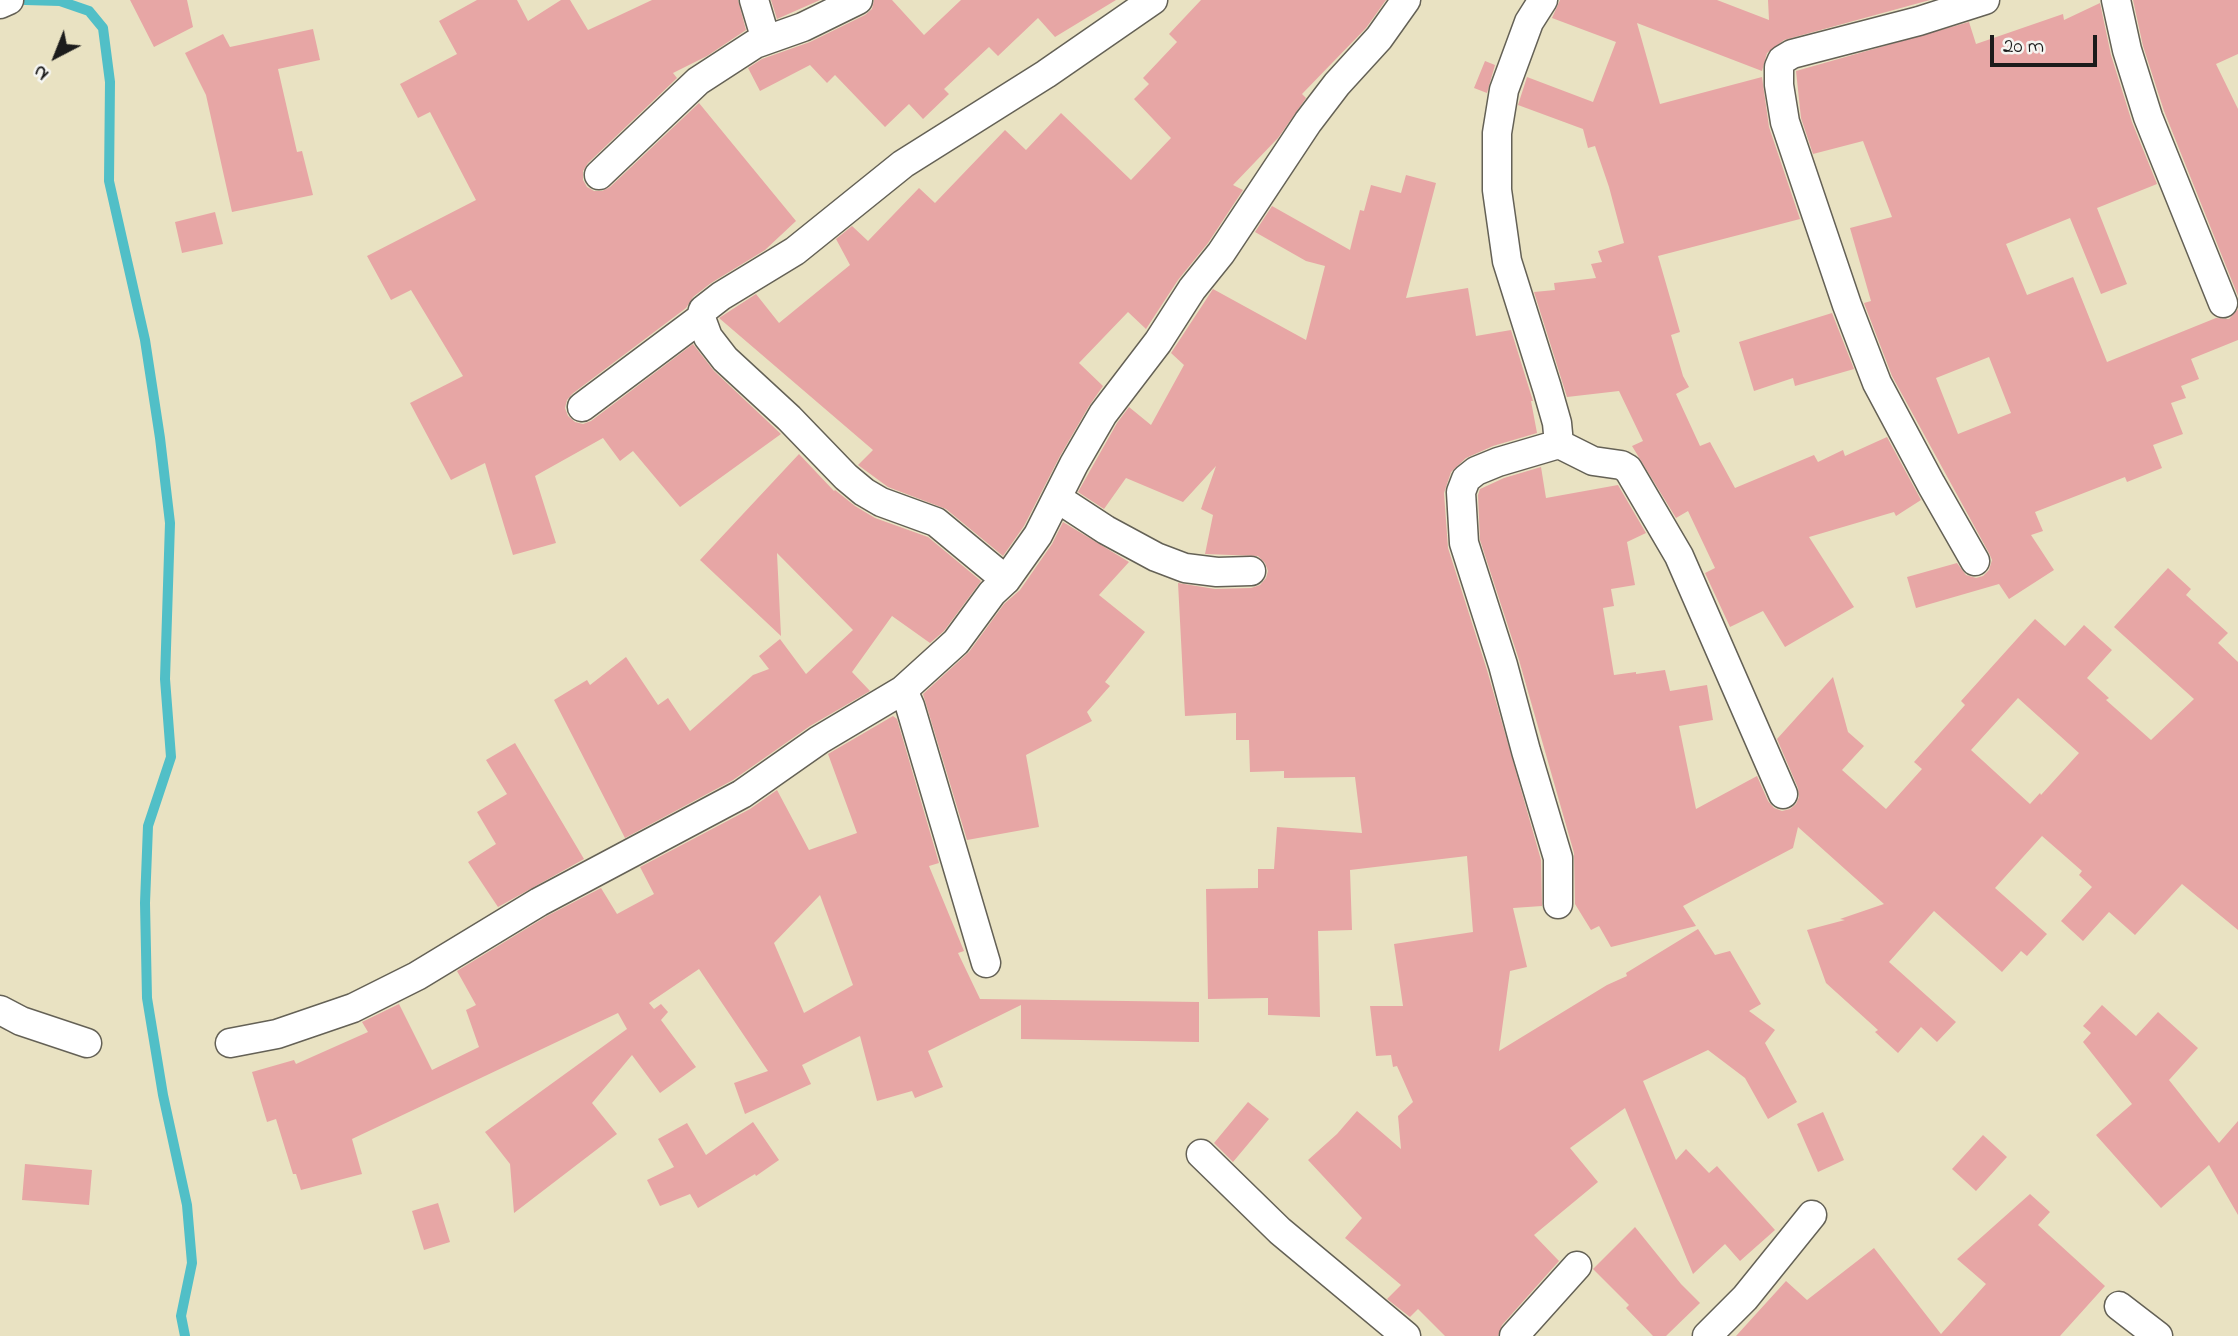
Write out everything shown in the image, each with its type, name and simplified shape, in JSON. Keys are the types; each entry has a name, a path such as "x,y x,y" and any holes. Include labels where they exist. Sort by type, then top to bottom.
{"street":[{"path":"0,4 9,0"},
{"path":"754,0 766,40"},
{"path":"599,175 698,81 755,44 803,27 858,0"},
{"path":"1006,580 936,522 881,502 846,477 789,418 725,359 708,337 701,318 703,310 795,251 902,164 1046,74 1153,0"},
{"path":"230,1043 277,1034 353,1008 417,976 539,902 742,794 819,740 903,690 956,642 992,593 1006,580 1038,535 1103,414 1158,342 1192,289 1221,253 1308,122 1337,84 1380,38 1406,0"},
{"path":"1543,0 1529,22 1504,90 1497,133 1497,190 1507,261 1557,423 1559,444"},
{"path":"1975,561 1877,383 1839,282 1785,122 1779,76 1782,60 1792,54 1919,22 1985,0"},
{"path":"2116,0 2127,50 2148,117 2223,303"},
{"path":"582,407 701,318"},
{"path":"1558,904 1558,858 1503,665 1464,542 1461,492 1466,479 1476,471 1559,444 1593,461 1621,465 1628,469 1679,556 1783,793"},
{"path":"1057,498 1106,530 1156,557 1185,568 1217,572 1251,571"},
{"path":"903,690 986,963"},
{"path":"0,1010 21,1021 87,1043"},
{"path":"1201,1154 1280,1231 1406,1336"},
{"path":"1707,1336 1745,1298 1812,1215"},
{"path":"1514,1336 1577,1266"},
{"path":"2119,1306 2158,1336"}],"building":[{"path":"130,0 187,0 193,27 154,47"},
{"path":"477,0 517,0 528,21 561,0 570,0 588,30 652,0 738,0 746,30 707,56 673,73 677,78 588,163 583,171 583,180 587,187 594,191 610,187 699,103 796,221 765,250 711,283 693,297 686,308 572,394 565,408 568,416 575,422 583,424 591,421 693,344 714,371 781,434 680,507 633,451 620,461 603,438 535,476 556,543 513,555 485,463 451,480 410,403 463,376 411,290 391,300 367,256 476,200 430,112 418,118 400,84 457,54 439,21"},
{"path":"771,0 820,0 777,19"},
{"path":"874,0 892,0 924,35 961,0 1116,0 1055,37 1038,18 998,56 989,47 944,89 949,94 923,119 909,104 885,127 835,75 827,83 810,65 760,91 748,68 762,59 810,42 865,15 872,9"},
{"path":"1201,0 1386,0 1366,28 1302,94 1306,98 1278,138 1233,185 1243,190 1146,329 1128,312 1079,363 1103,386 1060,456 1024,526 1003,556 946,509 888,487 858,465 873,450 719,318 756,294 779,323 850,265 836,239 852,226 868,241 919,188 935,203 1005,130 1026,150 1061,113 1131,180 1171,138 1134,99 1149,84 1143,78 1177,42 1169,34"},
{"path":"1560,0 1717,0 1769,20 1768,0 1930,0 1784,40 1767,53 1762,71 1637,23 1660,104 1762,77 1769,127 1800,219 1658,256 1680,332 1671,335 1689,387 1676,394 1700,446 1710,442 1735,488 1814,455 1818,462 1843,450 1845,456 1887,437 1921,500 1896,516 1894,512 1809,537 1854,607 1785,647 1763,611 1730,627 1705,573 1715,568 1688,511 1676,518 1632,446 1643,441 1619,391 1567,397 1534,292 1555,290 1554,283 1596,278 1591,264 1602,262 1598,251 1624,243 1595,146 1588,148 1583,129 1518,105 1527,77 1593,102 1616,42 1552,18"},
{"path":"2133,0 2238,0 2238,54 2216,64 2238,109 2238,296 2164,111 2143,46"},
{"path":"2100,3 2111,55 2132,122 2157,184 2097,208 2127,284 2101,294 2070,218 2006,244 2027,295 2073,277 2107,362 2216,318 2229,319 2238,309 2238,340 2191,359 2199,379 2181,386 2186,398 2171,403 2183,434 2153,445 2162,468 2127,482 2125,477 2035,512 2043,531 2031,535 2054,570 2009,599 1999,584 1916,608 1907,577 1957,563 1966,575 1976,578 1989,570 1992,560 1892,376 1864,303 1871,301 1850,228 1892,217 1863,141 1813,154 1801,118 1796,71 1969,22 1976,44 2063,14 2064,20","holes":["1989,357 2011,413 1958,434 1936,378"]},
{"path":"313,29 320,60 278,69 297,152 302,151 313,195 232,212 206,95 185,53 223,34 230,47"},
{"path":"1485,61 1495,65 1487,93 1474,88"},
{"path":"1406,175 1436,183 1406,298 1468,288 1476,336 1511,330 1533,401 1537,433 1493,446 1466,458 1451,472 1444,493 1448,548 1487,670 1541,860 1542,906 1513,908 1527,967 1510,971 1499,1051 1607,985 1627,976 1626,973 1698,929 1715,955 1730,951 1761,1004 1749,1011 1775,1030 1765,1043 1797,1102 1768,1119 1745,1078 1708,1050 1643,1081 1676,1160 1686,1149 1709,1173 1717,1166 1775,1230 1740,1261 1725,1244 1693,1274 1625,1108 1570,1148 1598,1182 1534,1235 1559,1261 1502,1325 1498,1336 1445,1336 1418,1309 1410,1317 1387,1299 1401,1285 1345,1238 1362,1218 1308,1160 1337,1134 1357,1111 1401,1149 1398,1116 1413,1102 1397,1066 1393,1067 1391,1055 1376,1056 1370,1006 1403,1006 1394,944 1473,932 1467,856 1350,870 1352,930 1318,931 1320,1017 1268,1015 1268,998 1208,999 1206,889 1258,888 1258,869 1274,869 1277,827 1362,833 1355,777 1284,778 1284,771 1250,772 1249,740 1236,740 1236,713 1185,716 1178,583 1215,589 1251,588 1260,585 1268,571 1258,556 1205,554 1213,515 1201,509 1216,466 1183,502 1126,478 1104,509 1078,492 1129,407 1151,425 1184,365 1171,353 1213,289 1306,340 1325,266 1306,261 1255,232 1272,206 1350,250 1360,210 1364,211 1371,185 1401,193"},
{"path":"215,212 223,244 182,253 175,222"},
{"path":"1832,313 1854,369 1795,386 1793,378 1754,391 1739,342"},
{"path":"799,454 834,491 855,506 875,518 928,537 981,581 944,631 930,643 892,616 852,672 870,691 810,726 733,780 625,838 554,700 587,680 590,685 626,657 658,705 668,698 690,731 753,675 769,669 759,656 780,639 806,674 853,630 777,553 781,636 700,560"},
{"path":"1541,467 1546,498 1618,485 1646,533 1627,542 1635,585 1611,589 1614,606 1603,608 1614,675 1665,670 1670,691 1707,685 1713,720 1679,726 1696,809 1757,776 1774,808 1782,811 1796,804 1799,797 1798,788 1777,739 1833,677 1848,732 1864,746 1842,770 1886,809 1922,769 1914,762 1965,705 1961,701 2035,619 2065,646 2084,625 2112,650 2087,678 2109,698 2106,700 2151,740 2194,699 2114,627 2168,568 2191,589 2186,595 2228,633 2218,643 2238,662 2238,930 2182,884 2135,935 2109,912 2083,941 2061,921 2092,887 2079,875 2082,871 2042,836 1995,888 2047,934 2027,956 2021,951 2002,972 1934,911 1889,962 1956,1022 1937,1042 1921,1027 1898,1053 1875,1032 1878,1030 1826,983 1807,930 1845,920 1840,919 1884,904 1798,827 1793,848 1683,906 1696,926 1611,947 1599,926 1591,930 1575,904 1574,853 1519,660 1480,540 1480,489 1504,478","holes":["2018,698 2079,753 2030,804 1971,750"]},
{"path":"1063,522 1129,562 1099,595 1145,632 1105,682 1110,686 1087,712 1092,721 1026,755 1039,827 967,840 923,694 969,652 1004,604 1020,590 1052,544"},
{"path":"893,716 897,719 939,863 929,866 964,951 958,953 980,999 1199,1002 1199,1042 1021,1039 1021,1005 928,1051 943,1087 915,1098 912,1091 877,1101 860,1036 802,1065 811,1084 745,1114 734,1083 768,1071 699,969 649,1003 654,1009 661,1004 668,1012 661,1020 696,1067 660,1093 632,1055 592,1103 617,1134 514,1213 510,1164 485,1132 627,1029 618,1013 352,1139 362,1174 301,1190 296,1174 293,1174 276,1119 267,1122 252,1072 294,1060 296,1064 368,1032 362,1022 399,1004 432,1070 479,1047 466,1010 476,1005 457,971 547,916 601,888 617,914 654,894 640,867 750,809 777,790 809,850 857,833 828,754","holes":["820,895 853,985 804,1013 774,943"]},
{"path":"515,743 584,859 498,907 468,862 496,844 477,812 507,794 486,760"},
{"path":"2102,1005 2136,1036 2158,1012 2198,1048 2169,1080 2219,1143 2238,1121 2238,1215 2209,1165 2161,1208 2096,1135 2132,1104 2083,1042 2091,1033 2083,1026"},
{"path":"1248,1102 1269,1119 1233,1162 1214,1143"},
{"path":"1823,1112 1844,1160 1818,1172 1797,1124"},
{"path":"753,1122 779,1160 698,1208 690,1194 660,1206 647,1180 674,1167 658,1139 687,1123 706,1155"},
{"path":"1983,1135 2007,1157 1976,1191 1952,1169"},
{"path":"25,1164 92,1170 89,1205 22,1200"},
{"path":"2030,1194 2050,1212 2038,1225 2105,1286 2060,1336 1736,1336 1786,1281 1807,1300 1874,1248 1941,1334 1986,1284 1957,1259"},
{"path":"438,1203 450,1242 424,1250 412,1211"},
{"path":"1635,1227 1700,1303 1666,1336 1653,1336 1626,1308 1629,1305 1593,1269"}],"waterway":[{"path":"25,0 60,1 89,11 103,28 110,82 109,181 145,340 160,438 170,523 165,679 171,757 148,826 145,903 147,998 163,1095 187,1205 192,1263 181,1316 185,1336"}]}
